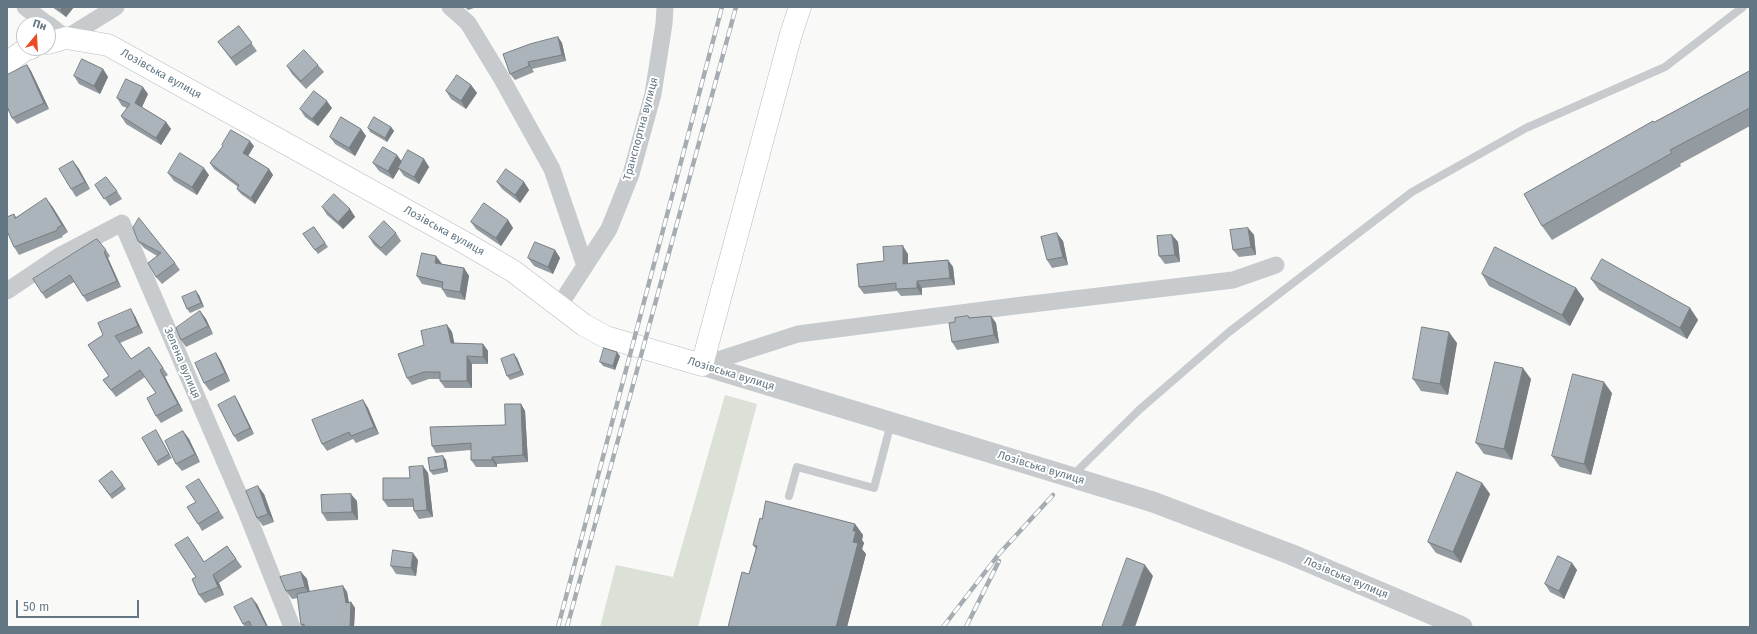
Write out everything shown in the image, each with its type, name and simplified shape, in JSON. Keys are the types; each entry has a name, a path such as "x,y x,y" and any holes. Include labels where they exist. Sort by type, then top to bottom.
{"main road":[{"path":"702,365 791,34 800,7"},
{"name":"Лозівська вулиця","path":"57,40 108,44 513,270 584,325 606,337 702,365"},
{"path":"7,63 16,56"}],"street":[{"name":"Лозівська вулиця","path":"25,7 37,16"},
{"path":"57,40 116,7"},
{"path":"450,7 468,23 502,79 552,169 585,266"},
{"name":"Транспортна вулиця","path":"559,306 609,229 631,174 653,94 664,24 665,7"},
{"name":"Зелена вулиця","path":"7,291 59,256 122,223 246,511 292,627"},
{"path":"702,365 798,334 1233,280 1276,265"},
{"name":"Лозівська вулиця","path":"702,365 1153,502 1290,554 1462,627"}],"lane":[{"path":"1071,477 1139,410 1229,332 1324,261 1412,192 1526,128 1665,67 1743,7"},
{"path":"789,496 797,467 874,488 892,423"}],"shaded area":[{"path":"725,395 757,404 698,627 600,627 616,565 673,577"}],"building":[{"path":"239,26 252,43 231,58 218,42"},
{"path":"558,37 562,55 528,62 529,66 510,74 503,54 530,44"},
{"path":"304,50 318,65 301,81 287,66"},
{"path":"82,59 103,69 94,86 74,76"},
{"path":"27,65 44,103 12,118 7,106 7,75"},
{"path":"1750,71 1750,108 1670,150 1672,153 1542,226 1524,194 1653,121 1654,122"},
{"path":"457,75 471,85 461,101 446,91"},
{"path":"126,79 143,87 135,103 166,122 156,138 121,116 130,104 117,98"},
{"path":"314,91 327,101 312,119 300,109"},
{"path":"341,117 361,129 349,148 330,137"},
{"path":"374,117 391,127 385,138 368,128"},
{"path":"231,130 250,141 243,153 269,169 251,198 237,189 239,185 210,163 223,146 222,145"},
{"path":"383,147 397,155 388,171 373,163"},
{"path":"408,150 424,159 414,177 398,168"},
{"path":"180,153 204,168 192,187 168,173"},
{"path":"73,161 85,182 71,189 59,169"},
{"path":"506,169 524,182 515,195 497,182"},
{"path":"106,177 117,191 104,199 95,185"},
{"path":"334,194 350,209 338,222 322,207"},
{"path":"46,198 62,225 57,228 58,230 14,247 7,231 7,217 14,214 15,218"},
{"path":"484,203 508,220 496,238 471,222"},
{"path":"139,218 175,263 156,277 148,263 161,253 138,241 133,228"},
{"path":"384,221 396,233 381,248 369,237"},
{"path":"314,227 325,243 315,250 303,234"},
{"path":"1248,228 1251,247 1233,250 1230,230"},
{"path":"1057,233 1063,257 1047,260 1041,237"},
{"path":"1172,235 1175,255 1159,256 1157,236"},
{"path":"97,239 106,250 104,252 117,281 83,296 70,275 42,293 33,279"},
{"path":"535,242 555,250 548,267 528,258"},
{"path":"903,246 903,264 948,260 950,278 917,281 917,288 896,289 896,283 859,287 857,264 884,261 883,247"},
{"path":"1495,247 1576,288 1562,315 1482,274"},
{"path":"422,253 436,256 435,263 464,268 460,292 442,289 443,282 417,276"},
{"path":"1602,259 1690,308 1680,328 1591,279"},
{"path":"196,291 201,303 187,309 182,297"},
{"path":"131,309 138,326 115,336 131,359 149,347 163,368 160,370 178,404 156,416 147,398 156,393 140,370 111,390 103,380 109,376 88,345 103,335 98,323"},
{"path":"200,311 208,326 181,340 176,328"},
{"path":"968,316 969,318 991,316 994,335 952,342 949,323 955,322 955,318"},
{"path":"447,325 451,343 483,344 483,357 467,356 467,381 440,381 440,372 424,372 407,378 398,354 424,345 421,331"},
{"path":"1422,327 1449,332 1440,384 1413,379"},
{"path":"604,348 617,352 613,366 600,362"},
{"path":"216,353 225,373 204,383 195,363"},
{"path":"514,354 521,371 507,376 501,359"},
{"path":"1495,362 1523,368 1504,449 1476,443"},
{"path":"1573,374 1604,382 1584,464 1552,456"},
{"path":"235,396 250,428 234,436 218,405"},
{"path":"363,400 374,427 351,436 349,432 322,444 312,420"},
{"path":"505,404 521,404 523,455 492,457 492,460 471,460 471,443 432,446 430,427 505,425"},
{"path":"156,430 169,454 156,462 142,438"},
{"path":"183,431 195,454 176,464 165,441"},
{"path":"443,456 445,468 430,471 428,458"},
{"path":"423,466 427,510 414,511 413,499 383,500 383,478 410,478 409,467"},
{"path":"112,471 123,485 110,495 99,481"},
{"path":"1457,472 1482,483 1453,552 1428,542"},
{"path":"199,479 219,511 198,524 187,507 196,502 186,487"},
{"path":"258,486 268,514 257,518 246,491"},
{"path":"351,494 352,512 322,513 321,495"},
{"path":"766,501 855,524 853,531 856,531 853,542 858,543 836,627 728,627 742,572 749,574 757,546 753,545 760,518 762,519"},
{"path":"188,537 204,562 227,546 236,559 213,575 218,587 199,595 192,579 196,577 175,545"},
{"path":"393,550 413,553 411,568 391,566"},
{"path":"1558,556 1572,563 1559,591 1545,584"},
{"path":"1127,558 1145,565 1122,627 1102,627"},
{"path":"301,572 305,587 286,591 280,577"},
{"path":"343,586 346,603 351,602 350,627 304,627 304,624 301,625 297,594"},
{"path":"252,598 267,627 252,627 249,621 243,624 234,607"}],"railway":[{"path":"558,627 722,7"},
{"path":"567,627 736,7"},
{"path":"943,627 999,554 1053,495"},
{"path":"966,627 999,561"}]}
